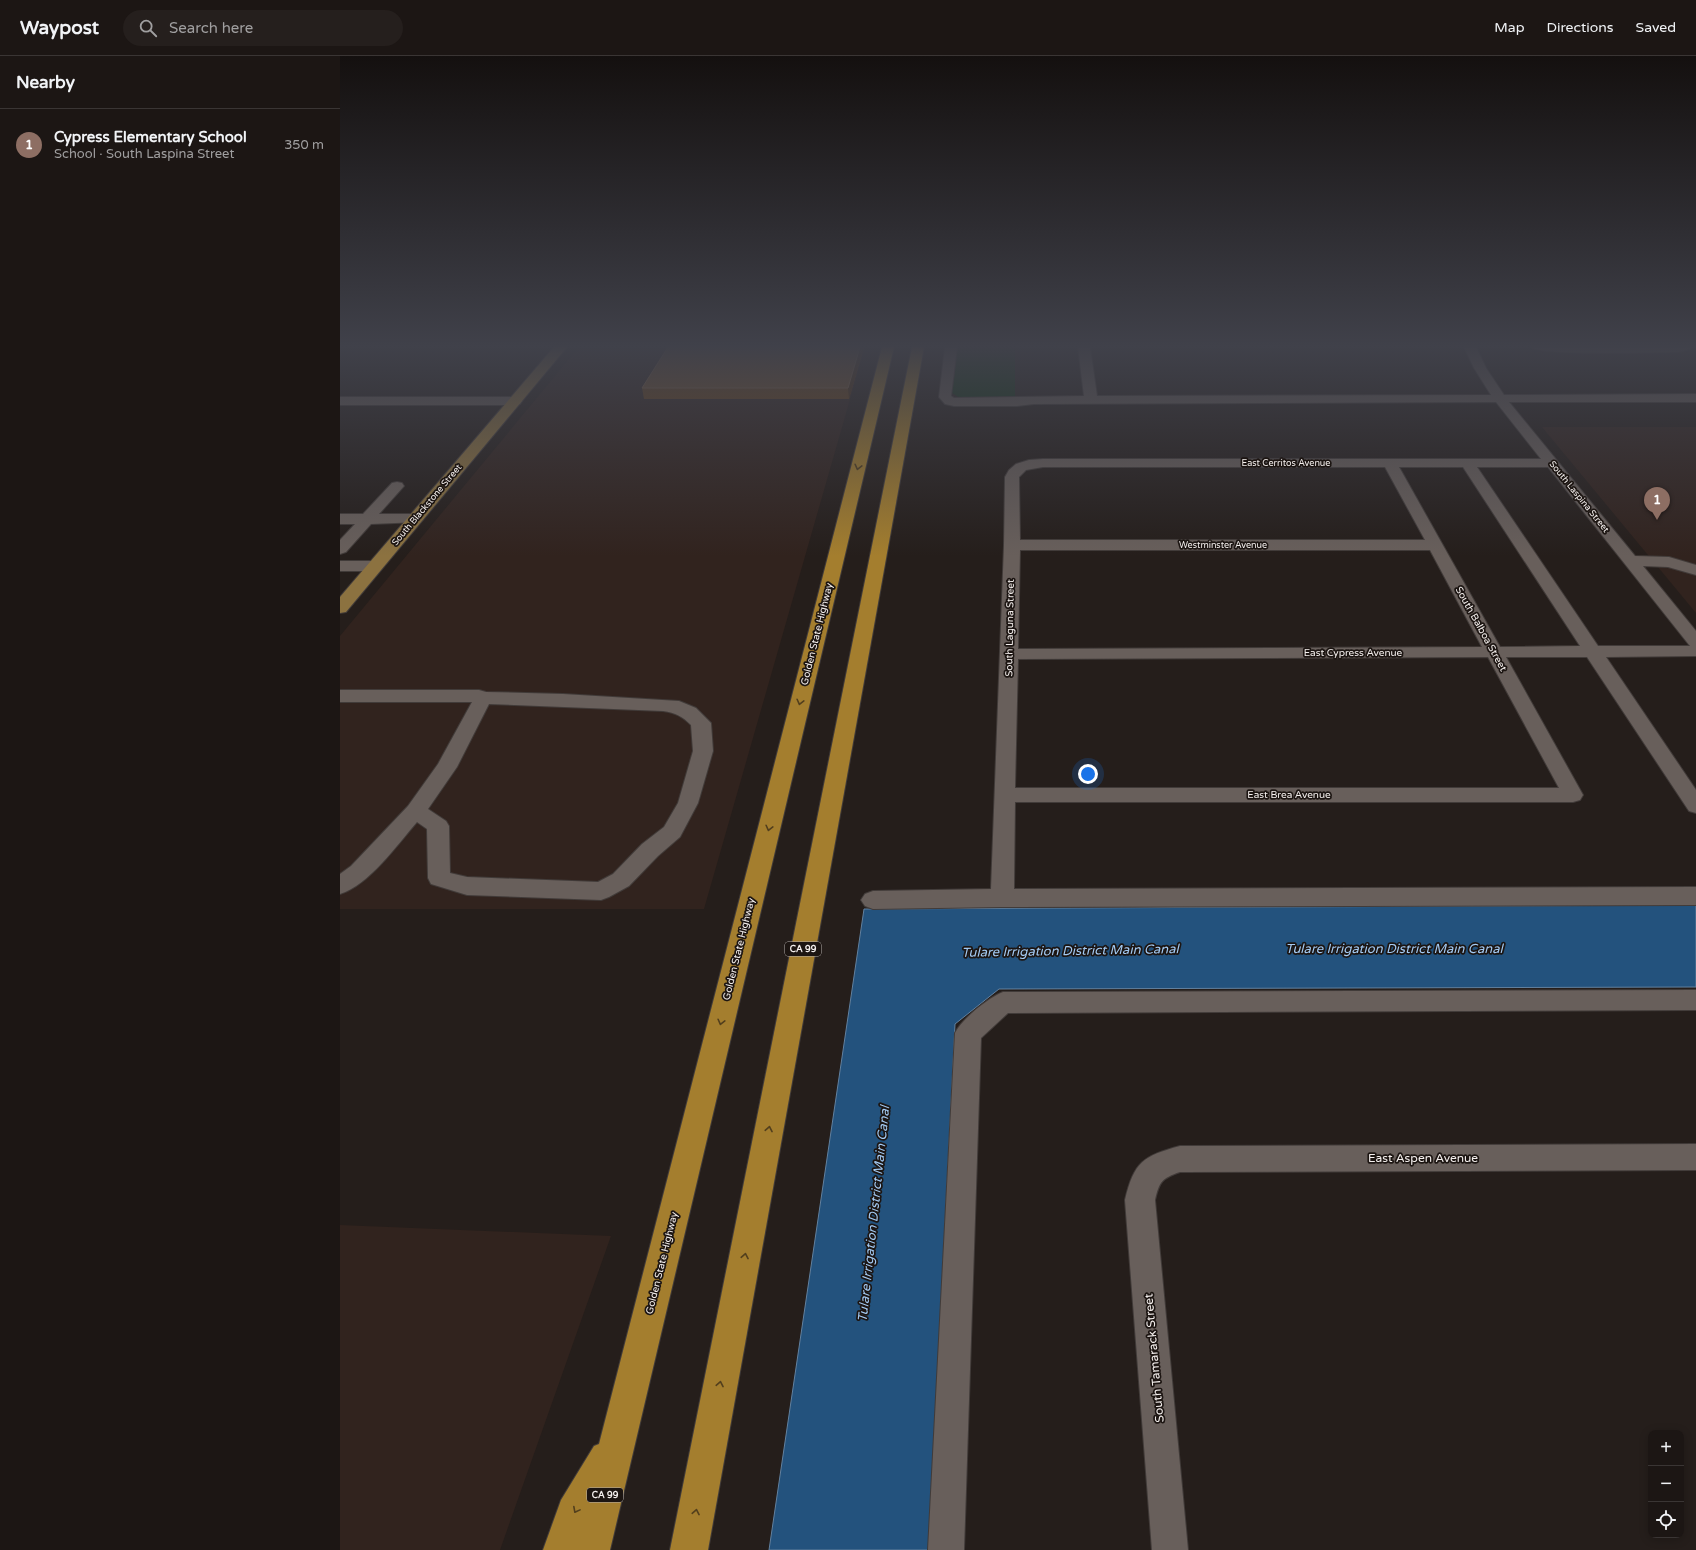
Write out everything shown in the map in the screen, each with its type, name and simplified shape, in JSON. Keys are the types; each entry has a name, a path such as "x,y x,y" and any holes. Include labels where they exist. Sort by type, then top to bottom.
{"highway":[{"name":"Golden State Highway","path":"591,1550 871,417"},
{"name":"CA 99","path":"689,1550 905,417"},
{"path":"562,1550 574,1513 618,1441"}],"main road":[{"name":"South Blackstone Street","path":"340,608 502,417"}],"street":[{"name":"South Laspina Street","path":"1514,417 1696,642"},
{"name":"East Cerritos Avenue","path":"1021,466 1044,463 1551,463"},
{"name":"South Balboa Street","path":"1390,463 1573,795"},
{"path":"1467,463 1696,806"},
{"name":"South Laguna Street","path":"1002,898 1012,545 1012,477 1014,471 1021,466"},
{"path":"340,549 397,486"},
{"path":"340,519 415,519"},
{"name":"Westminster Avenue","path":"1012,545 1435,544"},
{"path":"1631,561 1669,562 1696,570"},
{"path":"340,566 375,566"},
{"name":"East Cypress Avenue","path":"1009,654 1696,651"},
{"path":"340,696 479,696 482,698 563,700 636,706 663,705 679,707 689,712 701,723 704,750 688,803 672,832 650,850 620,880 602,891 467,886 439,878 438,826 415,811"},
{"path":"340,885 359,872 415,811 447,768 482,698"},
{"name":"East Brea Avenue","path":"1006,795 1573,795"},
{"path":"873,900 1002,898 1696,896"},
{"path":"946,1550 968,1033 1003,1003 1696,1000"},
{"name":"East Aspen Avenue","path":"1152,1169 1180,1159 1696,1158"},
{"name":"South Tamarack Street","path":"1152,1169 1144,1183 1140,1200 1170,1550"}],"shaded area":[{"path":"521,417 845,417 704,909 340,909 340,636"},
{"path":"1542,427 1696,427 1696,613"},
{"path":"340,1225 611,1236 500,1550 340,1550"}],"water":[{"name":"Tulare Irrigation District Main Canal","path":"1696,905 1696,987 999,989 955,1024 929,1550 769,1550 864,909"}],"place":[{"name":"Cypress Elementary School","path":"1657,520"}]}
